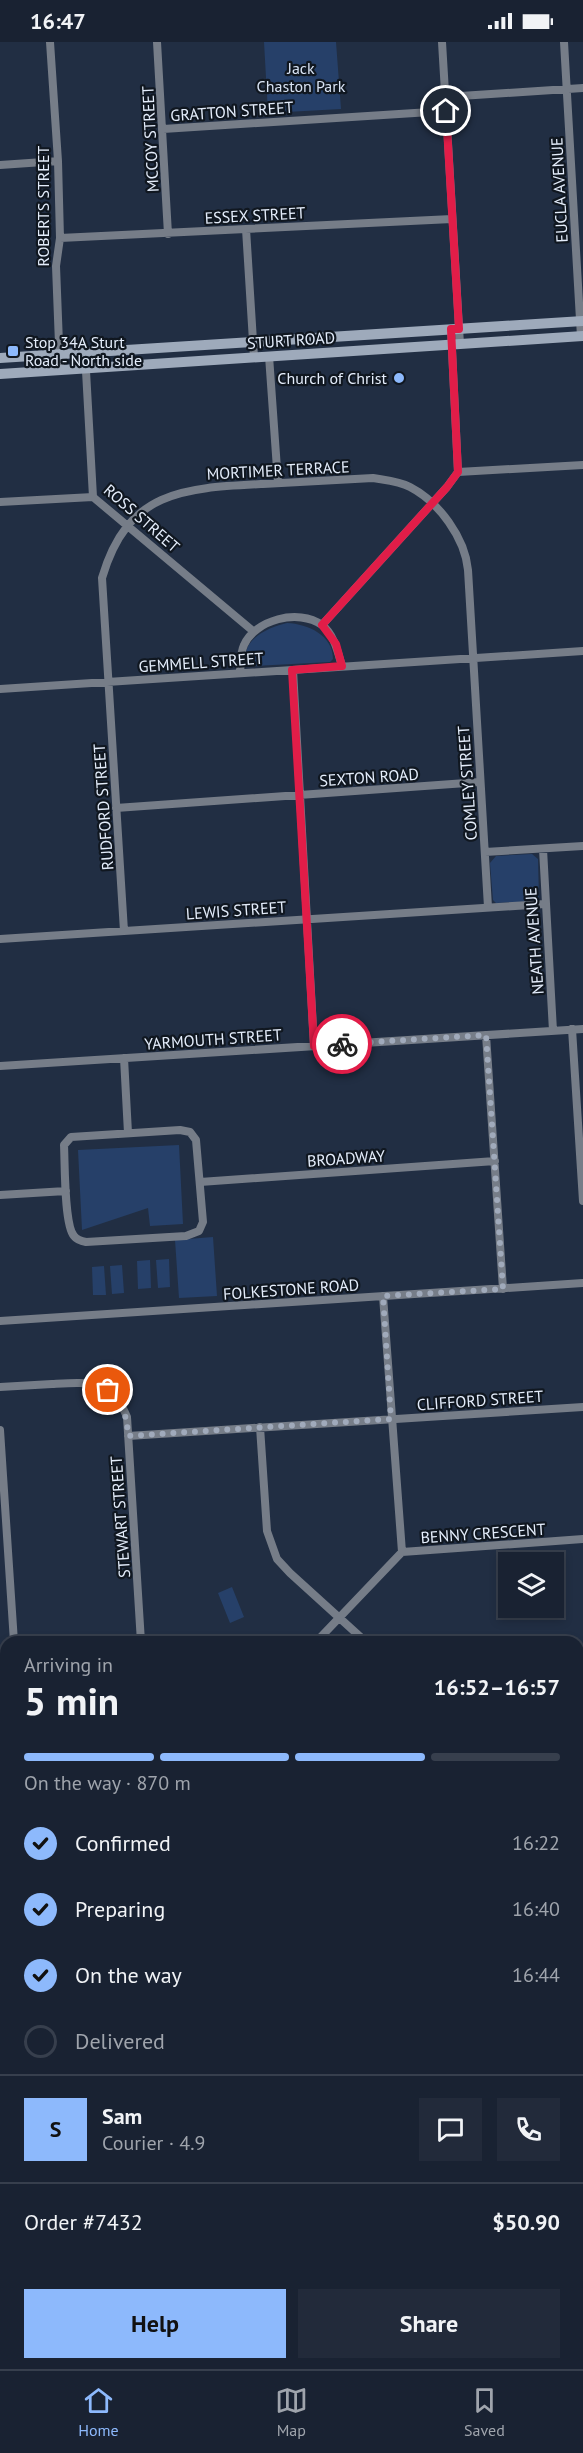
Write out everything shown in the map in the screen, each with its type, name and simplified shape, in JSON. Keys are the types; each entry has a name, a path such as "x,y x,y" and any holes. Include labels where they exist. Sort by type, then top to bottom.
{"main road":[{"name":"STURT ROAD","path":"0,358 582,322"},
{"name":"STURT ROAD","path":"0,374 582,336"}],"street":[{"name":"ROBERTS STREET","path":"50,42 58,161 60,238 56,266 60,370"},
{"name":"MCCOY STREET","path":"158,42 168,234"},
{"path":"322,625 432,504 458,472 452,219 442,42"},
{"name":"EUCLA AVENUE","path":"564,42 582,336"},
{"path":"445,97 583,88"},
{"name":"GRATTON STREET","path":"163,129 446,111"},
{"path":"0,165 58,161"},
{"name":"ESSEX STREET","path":"60,238 452,219"},
{"path":"246,229 254,357"},
{"name":"ROSS STREET","path":"85,353 93,497 254,631"},
{"path":"269,356 278,483"},
{"path":"458,472 583,465"},
{"name":"MORTIMER TERRACE","path":"108,682 102,578 108,558 127,525 146,508 171,495 202,487 372,478 410,487 432,504 456,532 467,557 472,658"},
{"path":"0,502 93,497"},
{"path":"240,673 243,647 254,631 274,620 302,618 322,625 336,644 342,666"},
{"name":"GEMMELL STREET","path":"0,689 583,651"},
{"name":"COMLEY STREET","path":"472,658 488,907"},
{"path":"292,670 314,1046"},
{"name":"RUDFORD STREET","path":"108,682 124,931"},
{"name":"SEXTON ROAD","path":"116,808 480,782"},
{"path":"484,852 583,846"},
{"name":"NEATH AVENUE","path":"543,849 553,1031"},
{"name":"LEWIS STREET","path":"0,939 545,904"},
{"path":"572,1029 583,1201"},
{"name":"YARMOUTH STREET","path":"0,1066 583,1029"},
{"path":"486,1035 503,1289"},
{"path":"124,1058 129,1133"},
{"path":"180,1130 190,1132 196,1140 203,1222 198,1231 193,1234 107,1241 86,1242 74,1237 69,1228 66,1141 71,1137 129,1133 180,1130"},
{"name":"BROADWAY","path":"200,1182 495,1161"},
{"path":"0,1195 66,1191"},
{"name":"FOLKESTONE ROAD","path":"0,1321 583,1283"},
{"path":"383,1296 402,1552"},
{"name":"STEWART STREET","path":"0,1387 92,1383 112,1394 121,1404 127,1417 141,1636"},
{"name":"CLIFFORD STREET","path":"128,1436 583,1407"},
{"path":"260,1427 267,1531 273,1551 290,1573 360,1636"},
{"path":"0,1430 14,1636"},
{"name":"BENNY CRESCENT","path":"322,1636 402,1552 583,1539"}],"green space":[{"name":"Jack Chaston Park","path":"264,42 336,42 341,109 268,113"},
{"path":"287,623 318,632 329,643 333,659 330,662 252,666 247,664 247,648 251,642 264,631"},
{"path":"532,854 538,859 539,898 537,901 496,903 493,900 490,863 496,856"},
{"path":"179,1145 183,1224 150,1226 148,1208 82,1230 78,1150"},
{"path":"213,1237 217,1296 179,1298 175,1240"},
{"path":"169,1259 170,1287 158,1288 156,1260"},
{"path":"150,1260 151,1288 138,1289 137,1261"},
{"path":"122,1265 124,1293 112,1294 110,1266"},
{"path":"104,1266 106,1295 93,1295 92,1267"},
{"path":"232,1587 244,1617 230,1623 218,1593"}],"way so far":[{"path":"108,1390 121,1404 127,1417 128,1436 391,1419 383,1296 503,1289 486,1035 342,1044"}],"place":[{"name":"Stop 34A Sturt Road - North side","path":"13,351"},
{"name":"Church of Christ","path":"399,378"}],"route":[{"path":"342,1044 314,1046 292,670 342,666 336,644 322,625 432,504 458,472 451,329 459,329 446,111"}]}
